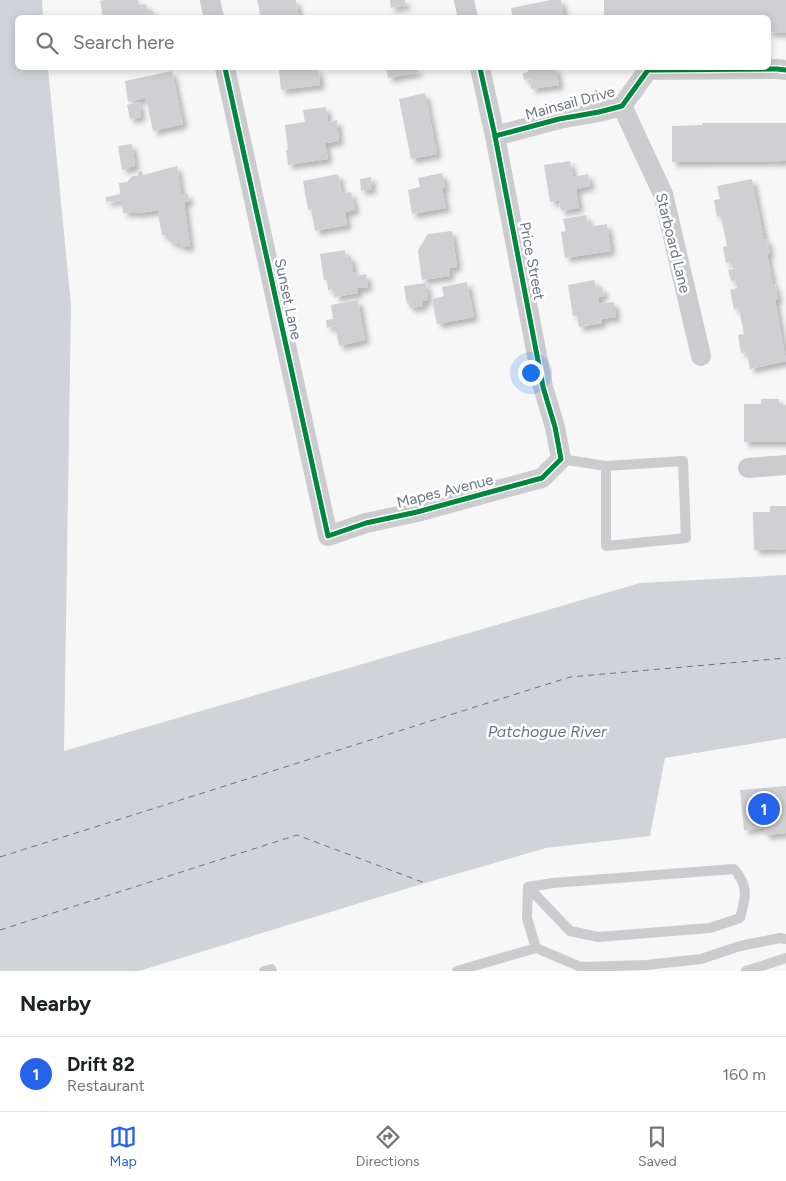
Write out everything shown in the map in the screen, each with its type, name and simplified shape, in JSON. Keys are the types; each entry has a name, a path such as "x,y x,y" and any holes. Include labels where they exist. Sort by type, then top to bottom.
{"street":[{"path":"210,0 213,15"},
{"path":"464,0 467,15"},
{"name":"Mainsail Drive","path":"771,69 786,70"},
{"name":"Sunset Lane","path":"225,70 328,536"},
{"name":"Price Street","path":"480,70 495,136 543,387 555,427 561,459"},
{"name":"Mainsail Drive","path":"495,136 559,119 622,106 648,70"},
{"name":"Starboard Lane","path":"622,106 663,194 701,356"},
{"name":"Mapes Avenue","path":"328,536 366,524 480,496 542,478 561,459"},
{"path":"748,468 786,465"}],"lane":[{"path":"561,459 606,466 683,462 686,538 606,546 606,466"},
{"path":"734,868 742,879 745,899 740,918 710,928 598,937 570,931 528,887 734,868"},
{"path":"528,887 527,918 536,948"},
{"path":"457,971 536,948 581,968 646,965 702,959 740,946 780,938 786,939"},
{"path":"746,971 786,958"},
{"path":"264,971 271,969 272,971"}],"water":[{"name":"Patchogue River","path":"0,0 42,0 43,15 15,15 15,70 48,70 71,305 64,751 640,583 786,575 786,738 665,758 650,836 546,848 425,883 139,971 0,971"}],"building":[{"path":"138,0 139,5 146,4 148,11 152,10 154,15 102,15 100,1"},
{"path":"257,0 296,0 298,15 260,15"},
{"path":"390,0 405,0 406,5 391,8"},
{"path":"551,0 561,0 564,15 512,15 511,8"},
{"path":"604,0 786,0 786,33 771,32 771,15 604,15"},
{"path":"279,70 316,70 319,72 320,85 281,90"},
{"path":"386,70 418,70 418,72 388,78"},
{"path":"528,70 556,70 559,85 531,89 530,79 524,80 523,73 528,72"},
{"path":"172,71 183,124 153,131 146,98 128,102 125,81"},
{"path":"425,93 437,154 411,159 399,99"},
{"path":"139,102 141,117 130,119 127,105"},
{"path":"326,107 328,122 337,120 339,141 325,143 328,159 288,165 285,125 305,122 303,110"},
{"path":"702,123 786,123 786,161 672,162 672,126 702,125"},
{"path":"132,144 135,166 122,170 118,146"},
{"path":"570,161 573,177 588,174 590,186 576,189 579,208 561,211 559,200 550,202 544,165"},
{"path":"177,166 181,194 188,194 189,202 184,202 190,247 181,247 180,244 173,244 173,241 168,241 167,235 162,235 159,210 123,213 122,200 106,202 106,197 120,194 119,183 127,182 132,176 138,176 138,172 142,171 143,175"},
{"path":"442,173 445,188 442,188 446,208 412,214 408,190 420,187 418,178"},
{"path":"338,174 342,194 351,192 355,210 345,212 347,225 315,231 311,209 308,210 303,181"},
{"path":"371,177 372,189 361,191 360,179"},
{"path":"752,179 764,240 767,239 770,254 767,254 778,300 775,300 786,361 750,369 747,352 741,353 738,335 744,334 739,308 734,309 730,290 737,288 735,280 731,281 728,270 733,269 731,262 726,263 723,247 727,246 721,216 717,217 714,200 720,199 717,186"},
{"path":"586,215 589,227 607,224 611,251 565,258 561,232 566,231 563,219"},
{"path":"452,231 457,267 449,268 450,276 422,280 418,250 428,234"},
{"path":"345,250 346,257 351,256 353,272 355,272 356,276 366,274 368,287 358,288 358,293 335,297 334,289 328,290 327,280 324,280 320,254"},
{"path":"594,280 596,288 602,287 604,296 598,297 599,304 614,302 616,317 601,319 602,323 579,327 577,315 573,316 568,285"},
{"path":"467,282 474,317 437,324 432,299 444,296 442,287"},
{"path":"426,283 428,300 423,301 423,306 410,308 409,303 407,304 404,286"},
{"path":"358,300 365,340 339,346 335,326 327,328 326,320 333,319 331,305"},
{"path":"761,399 779,399 779,405 786,405 786,442 744,442 744,404 761,404"},
{"path":"770,506 786,506 786,549 754,550 753,512 770,512"},
{"path":"786,786 786,833 765,835 764,828 744,830 740,790"}],"ferry route":[{"path":"0,857 570,677 786,658"},
{"path":"0,930 297,835 425,883"}],"cycle path":[{"path":"771,69 786,70"},
{"path":"225,70 328,536 366,523 417,512 542,478 561,459 555,427 543,387 495,136 480,70"},
{"path":"495,136 559,119 622,106 648,70"}],"place":[{"name":"Drift 82","path":"764,809"}]}
